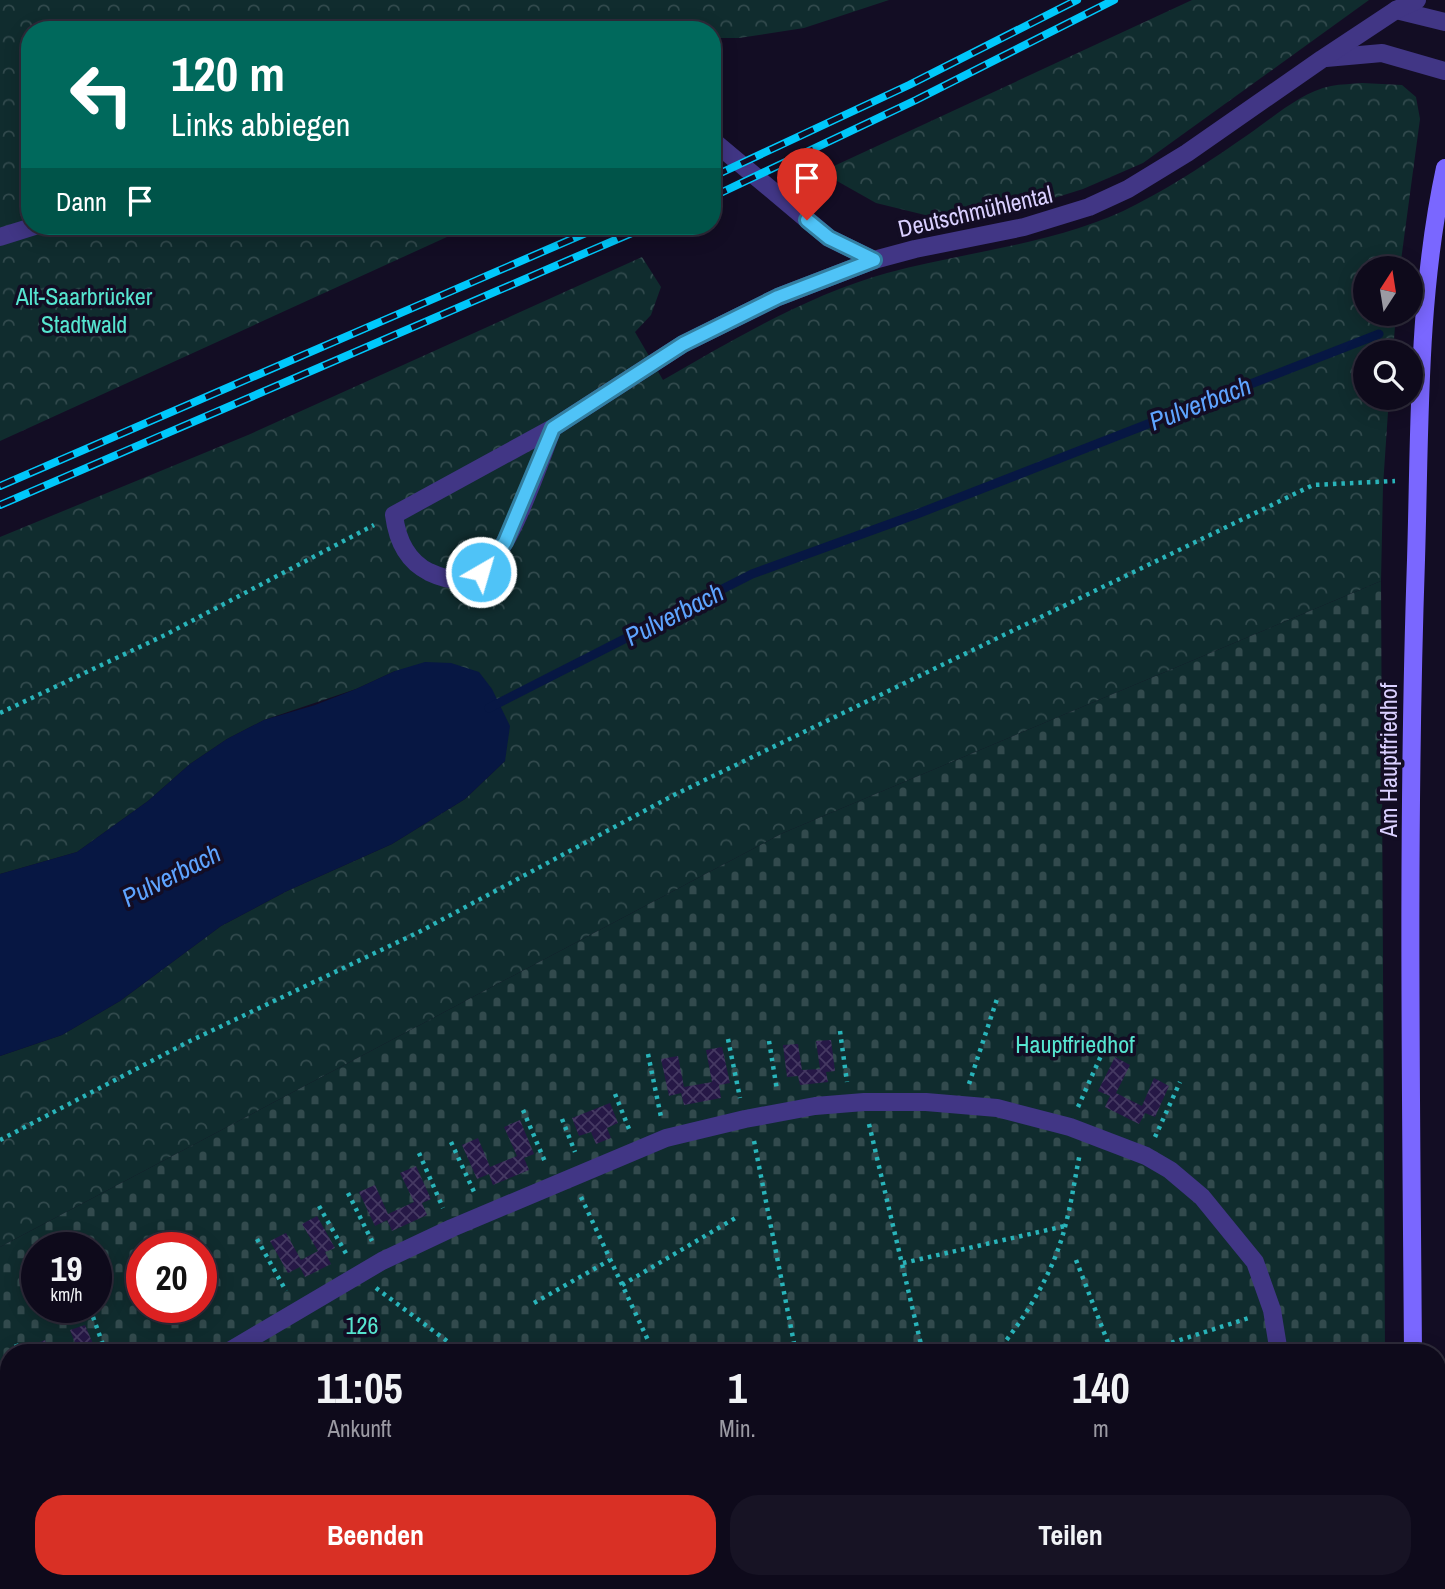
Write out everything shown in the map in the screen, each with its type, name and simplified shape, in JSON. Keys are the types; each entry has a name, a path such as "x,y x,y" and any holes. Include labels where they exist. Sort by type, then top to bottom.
{"main road":[{"name":"Am Hauptfriedhof","path":"1413,1344 1410,1047 1413,637 1421,357 1426,286 1445,169"}],"lane":[{"name":"Deutschmühlental","path":"394,515 553,428 683,344 778,297 874,260 1024,227 1089,207 1128,189 1187,153 1396,10 1417,0"},
{"path":"1396,10 1445,22"},
{"name":"Deutschmühlental","path":"1322,59 1382,53 1445,71"},
{"path":"721,147 829,238 874,260"},
{"path":"0,237 21,230"},
{"path":"394,515 396,533 408,555 425,570 444,579 454,580 465,580 481,572 505,542 553,428"},
{"path":"241,1344 382,1261 483,1214 666,1138 780,1112 857,1103 926,1102 997,1108 1077,1129 1146,1156 1170,1170 1202,1197 1255,1262 1272,1310 1278,1344"}],"path":[{"path":"0,1140 188,1042 419,932 674,795 1313,485 1391,480 1418,482"},
{"path":"0,713 165,635 394,515"},
{"path":"963,1105 998,996"},
{"path":"840,1031 857,1103 903,1263 921,1344"},
{"path":"728,1039 794,1344"},
{"path":"769,1041 780,1112"},
{"path":"1003,1344 1046,1279 1066,1226 1077,1129 1104,1049"},
{"path":"648,1054 666,1138"},
{"path":"1146,1156 1180,1082"},
{"path":"615,1094 636,1150"},
{"path":"523,1110 554,1184"},
{"path":"562,1119 577,1174 610,1260 650,1344"},
{"path":"451,1142 483,1214"},
{"path":"419,1153 452,1228"},
{"path":"348,1193 382,1261"},
{"path":"320,1206 357,1274 451,1344"},
{"path":"622,1285 737,1217"},
{"path":"903,1263 1066,1226"},
{"path":"257,1239 296,1310"},
{"path":"534,1303 610,1260"},
{"path":"1076,1260 1109,1344"},
{"path":"1167,1344 1272,1310"},
{"path":"95,1323 103,1344"}],"green space":[{"name":"Alt-Saarbrücker Stadtwald","path":"0,0 889,0 804,28 739,38 721,38 721,21 21,21 21,235 451,235 0,441"},
{"path":"1192,0 1369,0 1143,163 1083,189 1032,205 975,215 925,215 876,203 821,172"},
{"path":"1362,83 1402,85 1416,97 1420,119 1402,256 1353,256 1353,326 1395,326 1394,340 1353,340 1353,410 1388,410 1381,581 783,833 28,1232 21,1232 21,1236 0,1247 0,1056 62,1035 120,1001 221,926 287,891 392,844 465,799 505,761 395,671 356,689 264,720 227,739 190,764 148,801 77,852 0,874 0,537 248,435 642,257 661,287 651,315 635,332 663,380 772,319 858,282 918,265 1047,237 1109,217 1180,180 1288,106 1331,86"},
{"name":"Hauptfriedhof","path":"1381,581 1385,1344 0,1344 0,1247 21,1236 21,1323 112,1323 112,1232 28,1232 783,833"}],"water":[{"path":"425,662 451,663 479,672 492,689 510,726 505,761 465,799 392,844 287,891 221,926 120,1001 62,1035 0,1056 0,874 77,852 148,801 190,764 227,739 264,720 315,705 395,671"}],"building":[{"path":"831,1040 835,1071 826,1072 828,1082 800,1085 798,1076 787,1077 783,1045 798,1044 802,1070 820,1069 816,1041"},
{"path":"722,1047 730,1083 719,1085 721,1098 684,1105 681,1093 669,1096 661,1059 678,1056 684,1087 712,1082 706,1050"},
{"path":"1115,1057 1130,1065 1116,1093 1142,1106 1154,1078 1169,1086 1155,1117 1145,1113 1139,1124 1105,1107 1110,1096 1098,1091"},
{"path":"610,1103 618,1123 607,1128 611,1138 596,1144 591,1132 579,1136 572,1118"},
{"path":"520,1120 534,1154 524,1158 529,1170 493,1185 489,1174 477,1179 462,1145 478,1138 490,1167 517,1156 504,1127"},
{"path":"416,1166 431,1199 422,1203 427,1215 392,1231 387,1220 375,1226 359,1192 375,1185 388,1214 414,1202 400,1173"},
{"path":"317,1216 335,1248 325,1252 331,1264 305,1277 300,1267 288,1273 270,1241 286,1233 301,1260 318,1251 302,1224"},
{"path":"85,1325 93,1344 75,1344 70,1330"}],"waterway":[{"name":"Pulverbach","path":"489,708 752,574 917,514 1379,334"}],"railway":[{"path":"721,173 909,85 1077,0"},
{"path":"721,193 916,100 1114,0"},
{"path":"0,486 581,235"},
{"path":"0,505 627,235"}],"route":[{"path":"481,572 505,542 553,428 683,344 778,297 874,260 829,238 807,220"}],"park label":[{"name":"126","path":"362,1325"}]}
